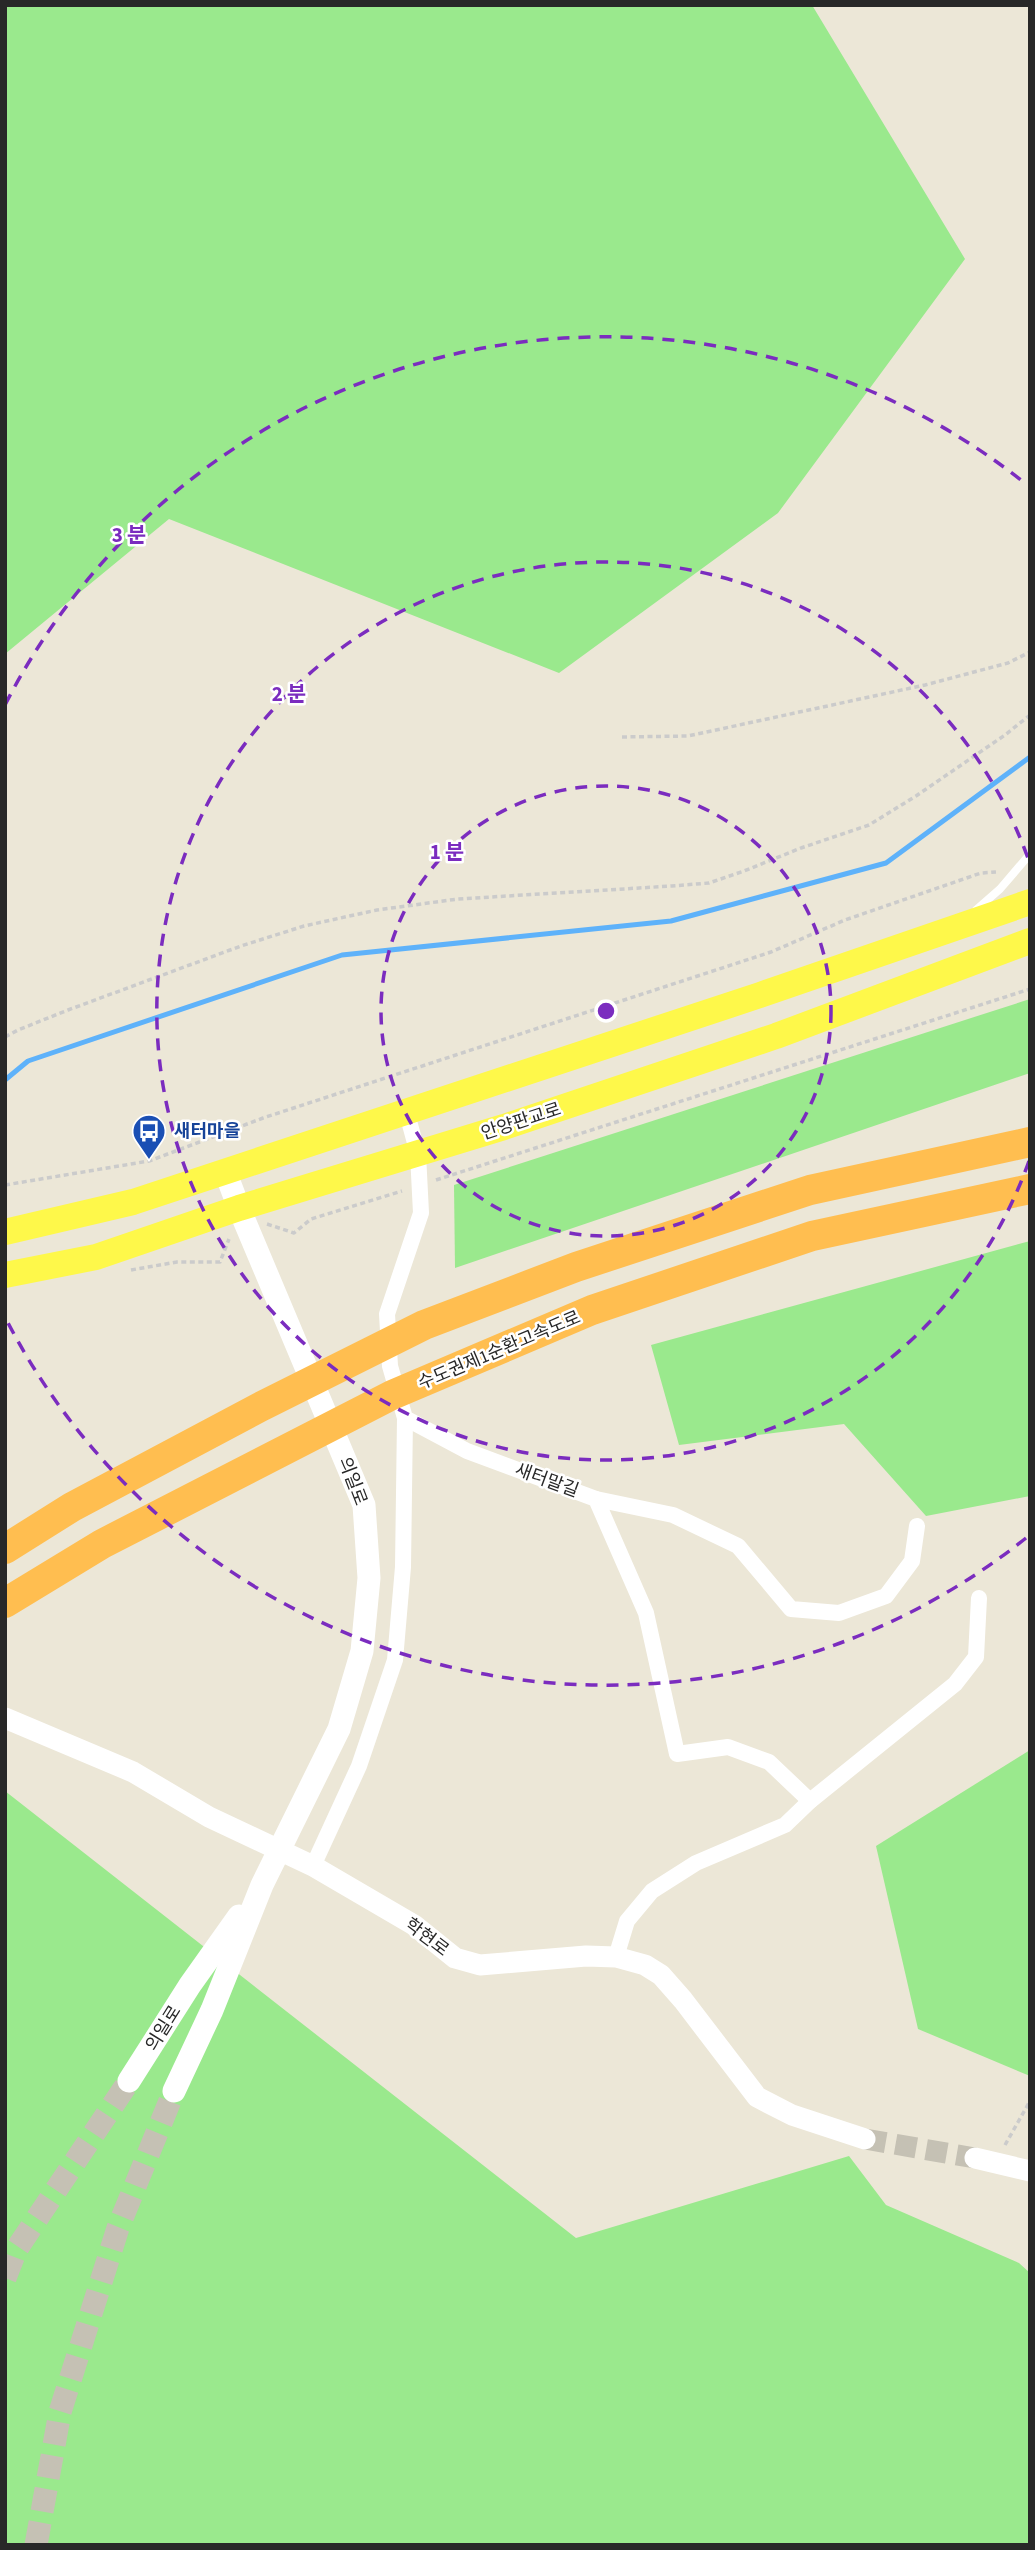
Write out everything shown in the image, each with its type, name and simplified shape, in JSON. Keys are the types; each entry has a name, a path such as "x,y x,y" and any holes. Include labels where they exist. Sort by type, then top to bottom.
{"highway":[{"path":"5,1549 72,1507 262,1406 424,1325 576,1267 810,1190 1030,1142"},
{"name":"수도권제1순환고속도로","path":"5,1604 102,1544 392,1395 592,1310 812,1236 1030,1189"}],"main road":[{"path":"5,1232 133,1202 760,995 1030,902"},
{"name":"안양판교로","path":"5,1275 96,1257 243,1218 418,1154 776,1035 1030,941"},
{"name":"의일로","path":"174,2091 212,2010 262,1885 339,1729 362,1651 369,1578 364,1505 225,1171"},
{"name":"의일로","path":"130,2081 190,1984 262,1885"}],"street":[{"path":"313,1866 359,1766 395,1660 403,1567 405,1418 390,1366 387,1314 421,1213 418,1154 406,1110"},
{"name":"새터말길","path":"405,1418 467,1451 596,1499 646,1613 677,1754 728,1747 769,1762 810,1801"},
{"path":"596,1499 673,1515 738,1546 791,1609 839,1613 886,1596 912,1561 916,1526"},
{"path":"616,1956 627,1921 652,1891 696,1863 785,1825 810,1801 955,1684 976,1657 979,1598"},
{"name":"학현로","path":"5,1718 134,1772 209,1817 313,1866 414,1925 455,1958 480,1965 616,1956 645,1965 661,1975 757,2097 792,2115 865,2138"},
{"path":"985,2161 1030,2172"}],"lane":[{"path":"959,926 1000,889 1030,854"}],"path":[{"path":"622,737 688,736 925,685 1008,663 1030,652"},
{"path":"5,1037 68,1010 241,946 304,926 352,915 458,899 709,883 869,825 916,796 1030,715"},
{"path":"5,1185 149,1160 263,1118 771,952 845,920 981,873 1016,870"},
{"path":"124,1271 177,1262 220,1262 231,1234 243,1218 294,1233 310,1219 1030,989"},
{"path":"985,2161 1030,2101"}],"green space":[{"path":"5,5 812,5 965,259 778,513 559,673 169,519 5,654"},
{"path":"1030,999 1030,1073 455,1268 454,1185"},
{"path":"1030,1241 1030,1496 926,1516 844,1424 679,1445 651,1345"},
{"path":"1030,1750 1030,2076 918,2029 876,1846"},
{"path":"5,1791 576,2238 849,2156 886,2205 1019,2263 1030,2273 1030,2545 5,2545"}],"waterway":[{"path":"5,1080 28,1061 342,955 671,921 886,863 1030,757"}],"tunnel":[{"path":"5,2278 16,2250 129,2081"},
{"path":"36,2545 60,2412 118,2228 174,2091"},
{"path":"865,2139 975,2158"}],"place":[{"name":"새터마을","path":"149,1161"}]}
